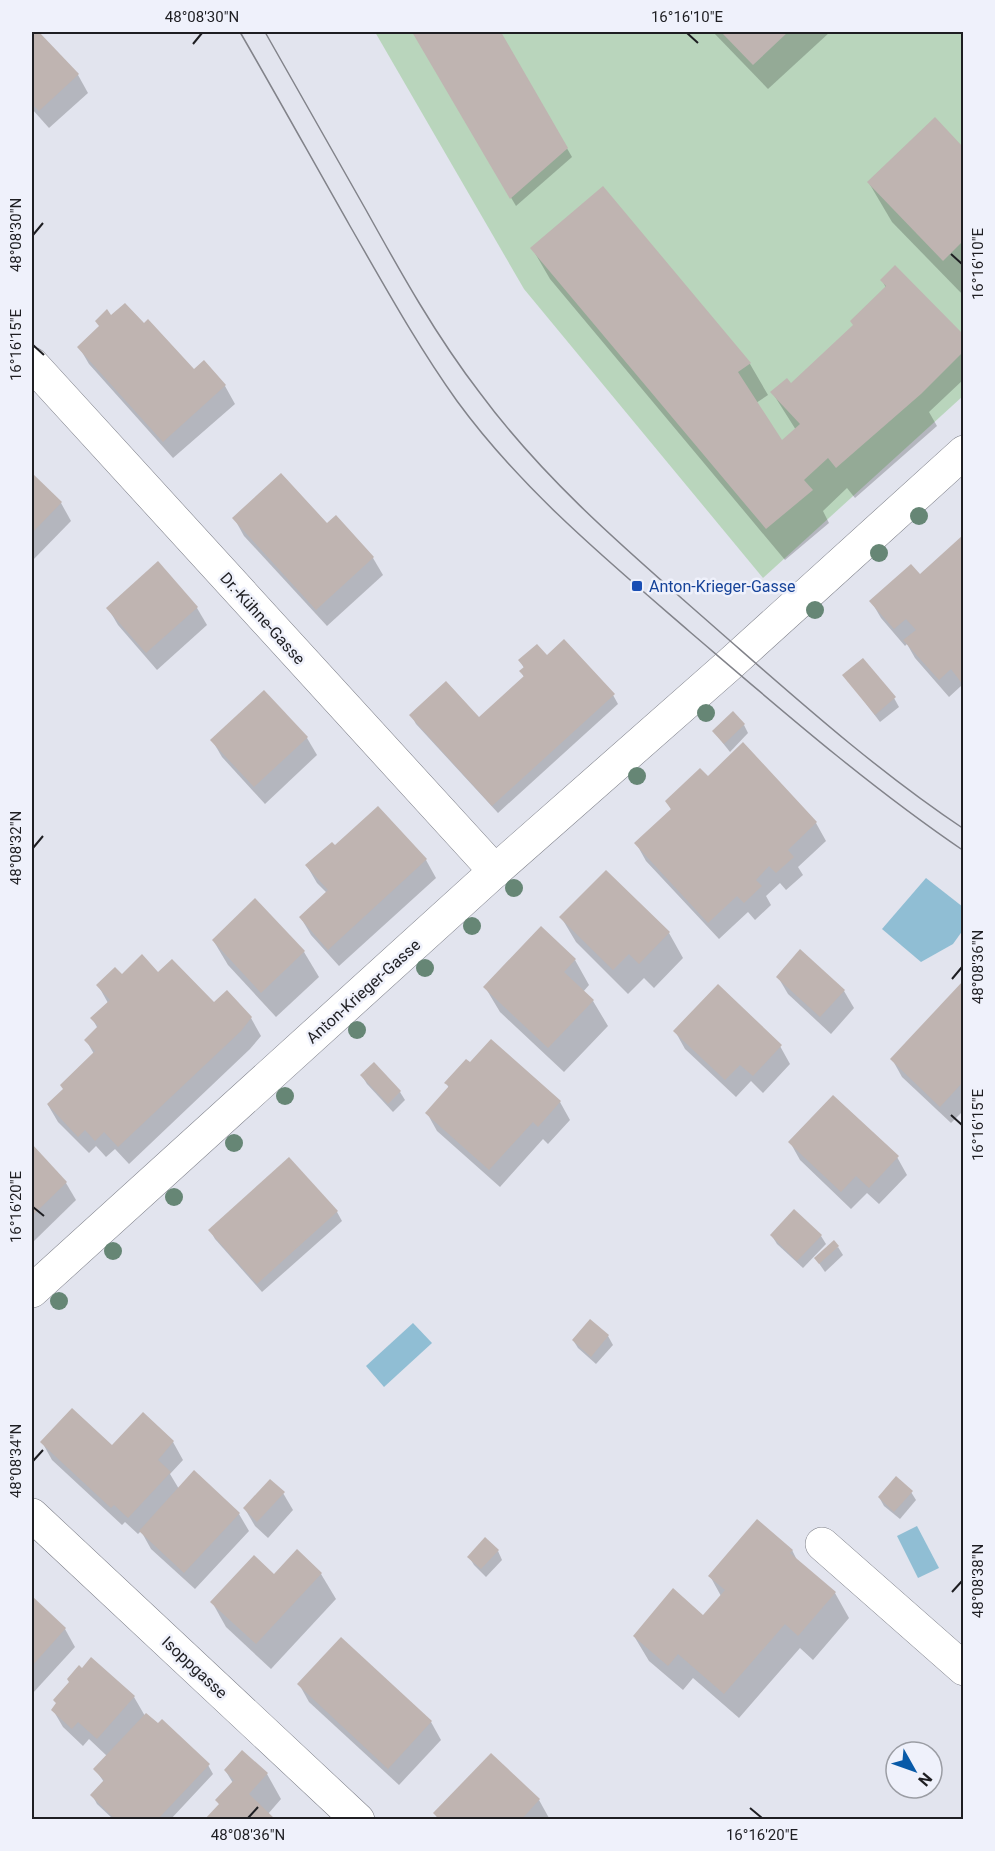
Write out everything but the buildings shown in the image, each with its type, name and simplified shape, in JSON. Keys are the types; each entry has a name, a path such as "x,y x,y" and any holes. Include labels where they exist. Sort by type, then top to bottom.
{"street":[{"name":"Dr.-Kühne-Gasse","path":"32,364 495,871"},
{"name":"Anton-Krieger-Gasse","path":"32,1291 495,871 729,665 963,452"},
{"name":"Isoppgasse","path":"32,1515 358,1820"},
{"path":"822,1544 963,1669"}],"green space":[{"path":"375,32 963,32 963,396 763,578 524,289"}],"water":[{"path":"926,878 963,907 963,930 953,944 921,962 882,929"},
{"path":"413,1323 432,1343 384,1387 366,1366"},
{"path":"917,1526 939,1568 918,1578 897,1536"}],"tram line":[{"path":"240,32 415,337 457,401 509,465 597,551 757,689 858,773 964,851"},
{"path":"265,32 434,327 480,393 534,459 625,548 779,684 869,759 964,829"}],"place":[{"name":"Anton-Krieger-Gasse","path":"637,586"}]}
